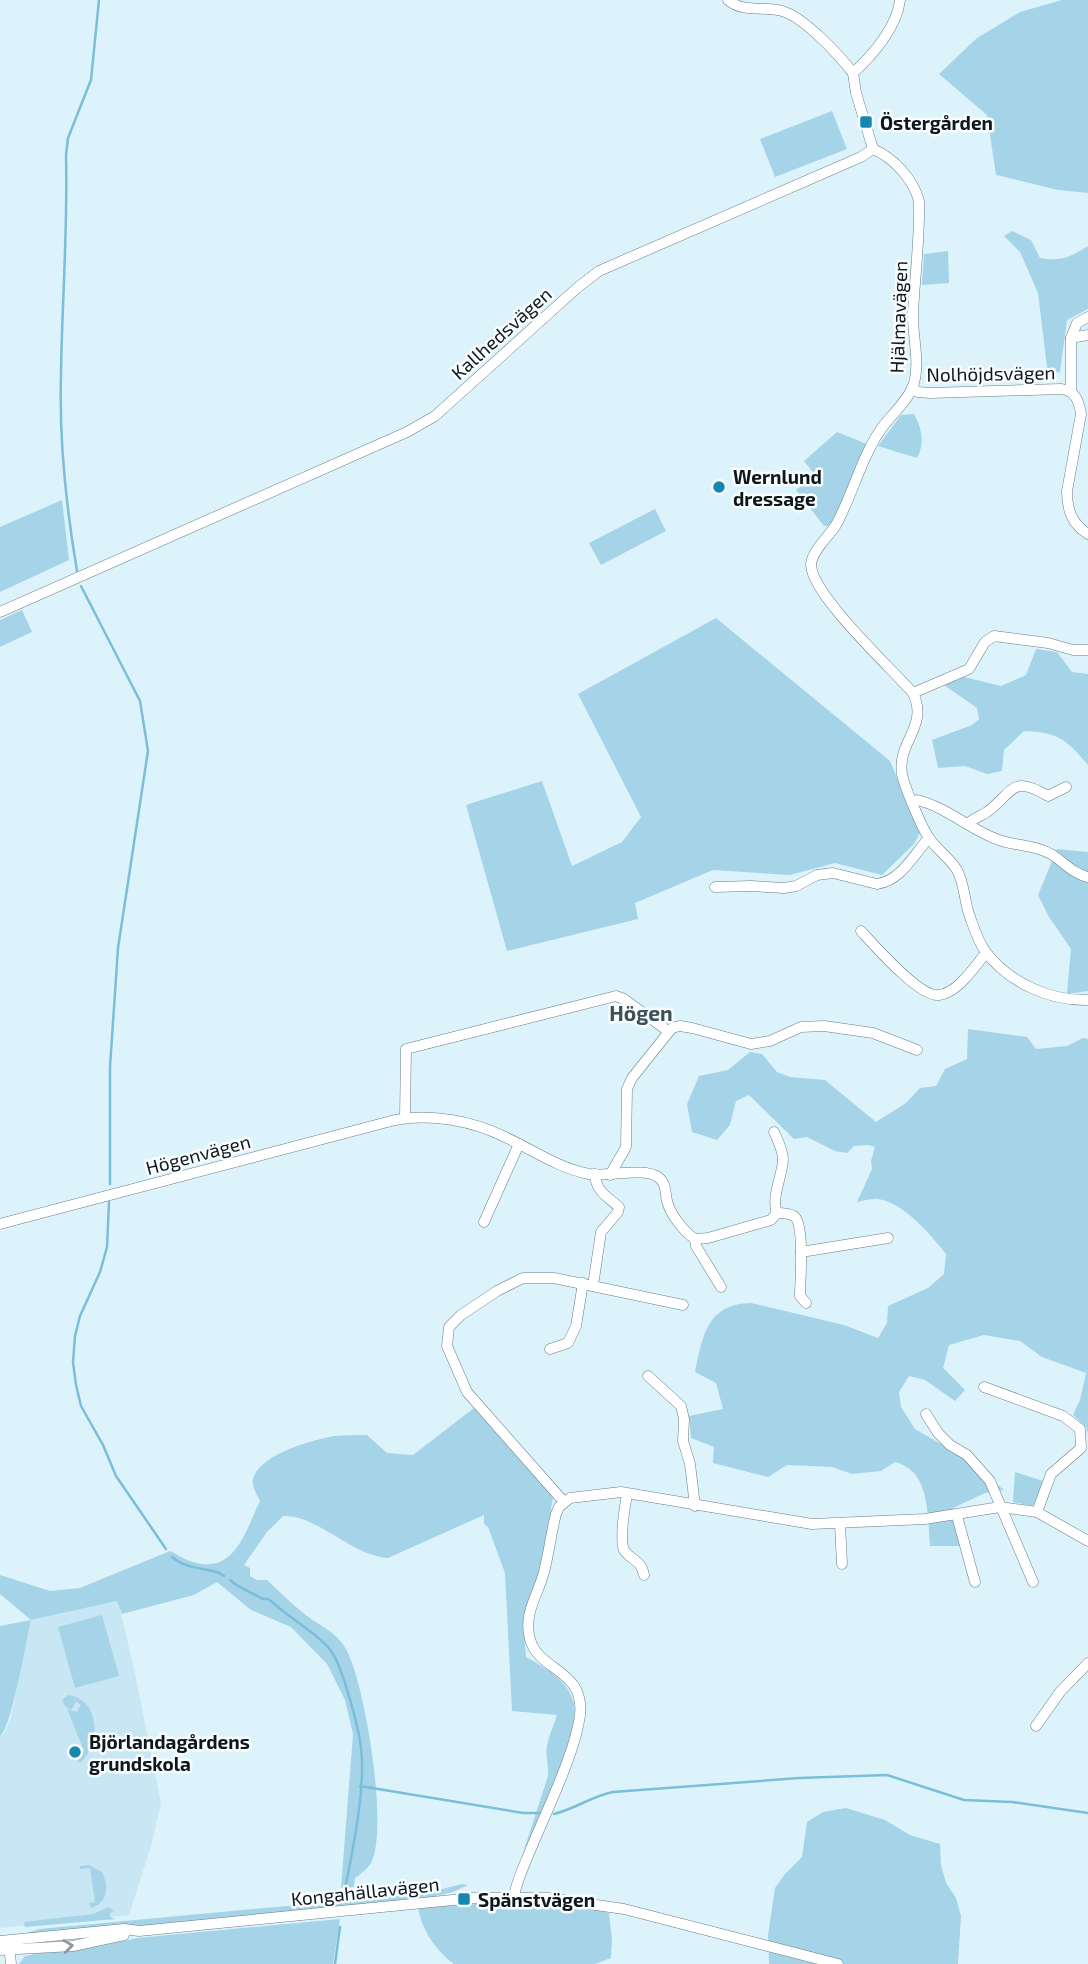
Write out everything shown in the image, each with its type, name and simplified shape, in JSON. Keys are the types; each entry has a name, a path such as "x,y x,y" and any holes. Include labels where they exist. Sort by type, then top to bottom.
{"street":[{"path":"729,0 738,7 776,10 789,14 829,46 853,73 856,93 873,149"},
{"path":"853,73 889,33 899,11 900,0"},
{"name":"Hjälmavägen","path":"873,149 888,158 903,173 916,189 919,201 913,314 915,378 912,388 881,429 837,523 811,563 817,582 827,598 913,693"},
{"name":"Kallhedsvägen","path":"0,612 407,432 435,416 599,271 857,159 873,149"},
{"name":"Nolhöjdsvägen","path":"1071,392 1071,338 1077,323 1088,317"},
{"name":"Nolhöjdsvägen","path":"1071,338 1088,335"},
{"name":"Nolhöjdsvägen","path":"912,388 918,392 930,393 1061,389 1071,392 1079,402 1081,414 1067,503 1075,523 1088,534"},
{"path":"1088,650 994,636 985,642 969,669 913,693 917,701 918,723 903,754 901,766 905,788 929,838 957,870 969,916 986,953 1014,977 1044,993 1062,999 1088,1000"},
{"path":"969,823 989,811 1018,786 1033,787 1048,796 1066,787"},
{"path":"913,802 924,801 996,839 1050,853 1075,872 1088,877"},
{"path":"715,887 785,888 796,886 817,875 833,873 877,884 885,883 900,872 929,838"},
{"path":"861,931 918,987 933,995 941,995 952,989 986,953"},
{"path":"405,1118 406,1049 616,996 668,1031"},
{"path":"610,1175 626,1147 627,1088 668,1031 680,1026 751,1044 770,1041 801,1027 824,1026 873,1033 917,1050"},
{"name":"Högenvägen","path":"0,1224 405,1118 433,1118 487,1129 554,1162 595,1174 651,1173 665,1186 667,1202 672,1212 695,1239 696,1246 721,1287"},
{"path":"774,1132 782,1150 783,1161 775,1205 777,1213"},
{"path":"484,1222 519,1144"},
{"path":"594,1279 601,1232 619,1209 596,1185 595,1174"},
{"path":"695,1239 708,1238 771,1220 777,1213"},
{"path":"777,1213 792,1215 797,1219 801,1252 800,1296 806,1303"},
{"path":"801,1252 888,1238"},
{"path":"564,1502 467,1392 452,1360 447,1335 449,1327 512,1282 537,1277 583,1283 683,1305"},
{"path":"550,1349 568,1343 573,1334 583,1283"},
{"path":"648,1376 681,1406 683,1441 690,1464 695,1506"},
{"path":"985,1387 1063,1416 1085,1432 1081,1448 1051,1474 1037,1512"},
{"path":"926,1415 950,1445 967,1455 981,1469 996,1492 1033,1582"},
{"path":"514,1897 569,1753 580,1713 576,1690 566,1676 533,1647 527,1624 531,1604 544,1572 556,1514 570,1498 617,1493 782,1521 840,1524 957,1516 1000,1507 1037,1512 1088,1541"},
{"path":"627,1494 622,1543 625,1552 642,1565 644,1575"},
{"path":"957,1516 975,1582"},
{"path":"840,1524 842,1564"},
{"path":"1036,1726 1060,1692 1088,1663"},
{"name":"Kongahällavägen","path":"5,1945 73,1945 139,1931 420,1902 514,1897 576,1900 624,1909 838,1964"},
{"path":"5,1945 11,1964"}],"shaded area":[{"path":"1062,0 1088,0 1088,193 1058,190 996,175 987,115 939,74 977,38 1020,12"},
{"path":"832,111 847,149 775,177 760,139"},
{"path":"1012,231 1031,240 1040,258 1065,258 1088,246 1088,309 1067,320 1060,372 1048,375 1038,293 1020,252 1004,236"},
{"path":"948,251 949,283 922,285 924,254"},
{"path":"914,414 922,436 917,458 878,446 901,415"},
{"path":"837,432 867,444 833,521 824,526 796,490 815,475 804,461"},
{"path":"62,500 69,560 0,592 0,527"},
{"path":"655,509 666,531 601,565 589,543"},
{"path":"22,610 32,632 0,647 0,620"},
{"path":"716,618 890,761 920,833 914,844 882,875 835,863 790,875 713,870 635,903 638,919 507,951 466,805 542,781 572,866 622,842 641,817 578,694"},
{"path":"1036,649 1057,652 1072,672 1088,674 1088,765 1061,739 1045,733 1024,731 1004,750 1002,771 987,774 965,766 938,768 932,740 972,725 979,719 977,708 944,685 964,677 1001,686 1026,675"},
{"path":"1057,849 1088,852 1088,991 1067,994 1071,949 1038,895"},
{"path":"968,1029 1027,1037 1036,1049 1067,1046 1083,1038 1088,1039 1088,1434 1086,1427 1073,1415 1080,1400 1086,1373 1042,1357 1020,1341 984,1335 949,1345 943,1368 965,1390 955,1401 925,1380 909,1376 899,1392 901,1407 915,1429 963,1457 1004,1490 985,1493 953,1508 960,1546 930,1546 925,1496 915,1475 907,1467 895,1462 881,1471 852,1474 832,1467 787,1465 768,1477 713,1463 714,1447 691,1438 689,1416 723,1409 716,1383 695,1372 704,1335 709,1325 724,1309 751,1303 844,1325 878,1338 887,1323 888,1306 928,1288 944,1274 946,1254 916,1220 897,1206 878,1199 857,1202 872,1169 875,1147 854,1146 847,1153 835,1151 807,1137 794,1139 749,1095 736,1101 730,1125 717,1140 692,1132 687,1104 699,1076 728,1070 750,1052 762,1054 777,1072 790,1077 825,1080 876,1122 906,1103 920,1088 936,1086 945,1069 967,1059"},
{"path":"474,1408 553,1497 542,1564 524,1631 526,1657 554,1674 570,1693 575,1714 572,1733 557,1777 523,1853 548,1776 547,1745 557,1715 512,1711 505,1573 488,1527 484,1524 484,1515 388,1558 361,1550 308,1521 283,1516 267,1532 244,1565 250,1568 250,1576 257,1580 267,1580 343,1645 354,1668 367,1724 376,1790 376,1846 371,1863 355,1878 354,1887 341,1888 353,1734 345,1700 327,1664 291,1627 251,1610 217,1582 194,1595 122,1614 117,1601 31,1620 0,1594 0,1575 50,1591 80,1588 170,1551 190,1561 217,1563 228,1557 243,1538 260,1501 253,1480 264,1463 275,1456 324,1438 359,1435 367,1435 387,1453 413,1455"},
{"path":"1015,1472 1043,1481 1033,1506 1013,1502"},
{"name":"Björlandagårdens grundskola","path":"118,1601 161,1803 151,1846 129,1915 0,1928 0,1736 11,1717 31,1620"},
{"path":"102,1615 119,1676 75,1688 58,1627"},
{"path":"31,1620 14,1701 5,1730 0,1736 0,1626"},
{"path":"68,1695 79,1698 87,1705 94,1724 92,1745 80,1763 77,1760 84,1751 67,1709 77,1712 81,1705 71,1698 76,1702 71,1710 65,1706 62,1700"},
{"path":"846,1808 885,1820 910,1835 940,1844 941,1865 946,1883 956,1898 961,1916 958,1964 769,1964 768,1935 775,1888 802,1857 807,1822 823,1812"},
{"path":"89,1865 102,1872 106,1883 104,1898 91,1908 89,1903 95,1902 90,1868 80,1869 80,1866"},
{"path":"462,1884 468,1885 432,1897 135,1927 24,1934 39,1929 427,1893"},
{"path":"503,1902 583,1907 609,1913 611,1958 595,1964 454,1964 441,1953 431,1939 418,1908"},
{"path":"109,1907 114,1911 110,1913 110,1917 116,1919 25,1927 24,1922 93,1914"},
{"path":"340,1919 333,1964 19,1964 25,1956 137,1938"}],"waterway":[{"path":"77,571 61,423 66,155 68,138 91,80 99,0"},
{"path":"81,586 140,701 148,751 118,948 110,1067 110,1184"},
{"path":"109,1202 107,1247 75,1336 73,1362 76,1385 81,1406 103,1445 116,1476 166,1549"},
{"path":"172,1557 186,1565 224,1576"},
{"path":"230,1580 269,1600 317,1637 331,1651 342,1675 358,1730 362,1764 357,1821 344,1895"},
{"path":"554,1814 613,1792 799,1778 887,1775 964,1800 1012,1802 1088,1813"},
{"path":"360,1786 523,1813 540,1813"},
{"path":"335,1964 340,1927"}],"place":[{"name":"Östergården","path":"866,122"},
{"name":"Wernlund dressage","path":"719,487"},
{"name":"Björlandagårdens grundskola","path":"75,1752"},
{"name":"Spänstvägen","path":"464,1899"}],"district":[{"name":"Högen","path":"641,1012"}]}
